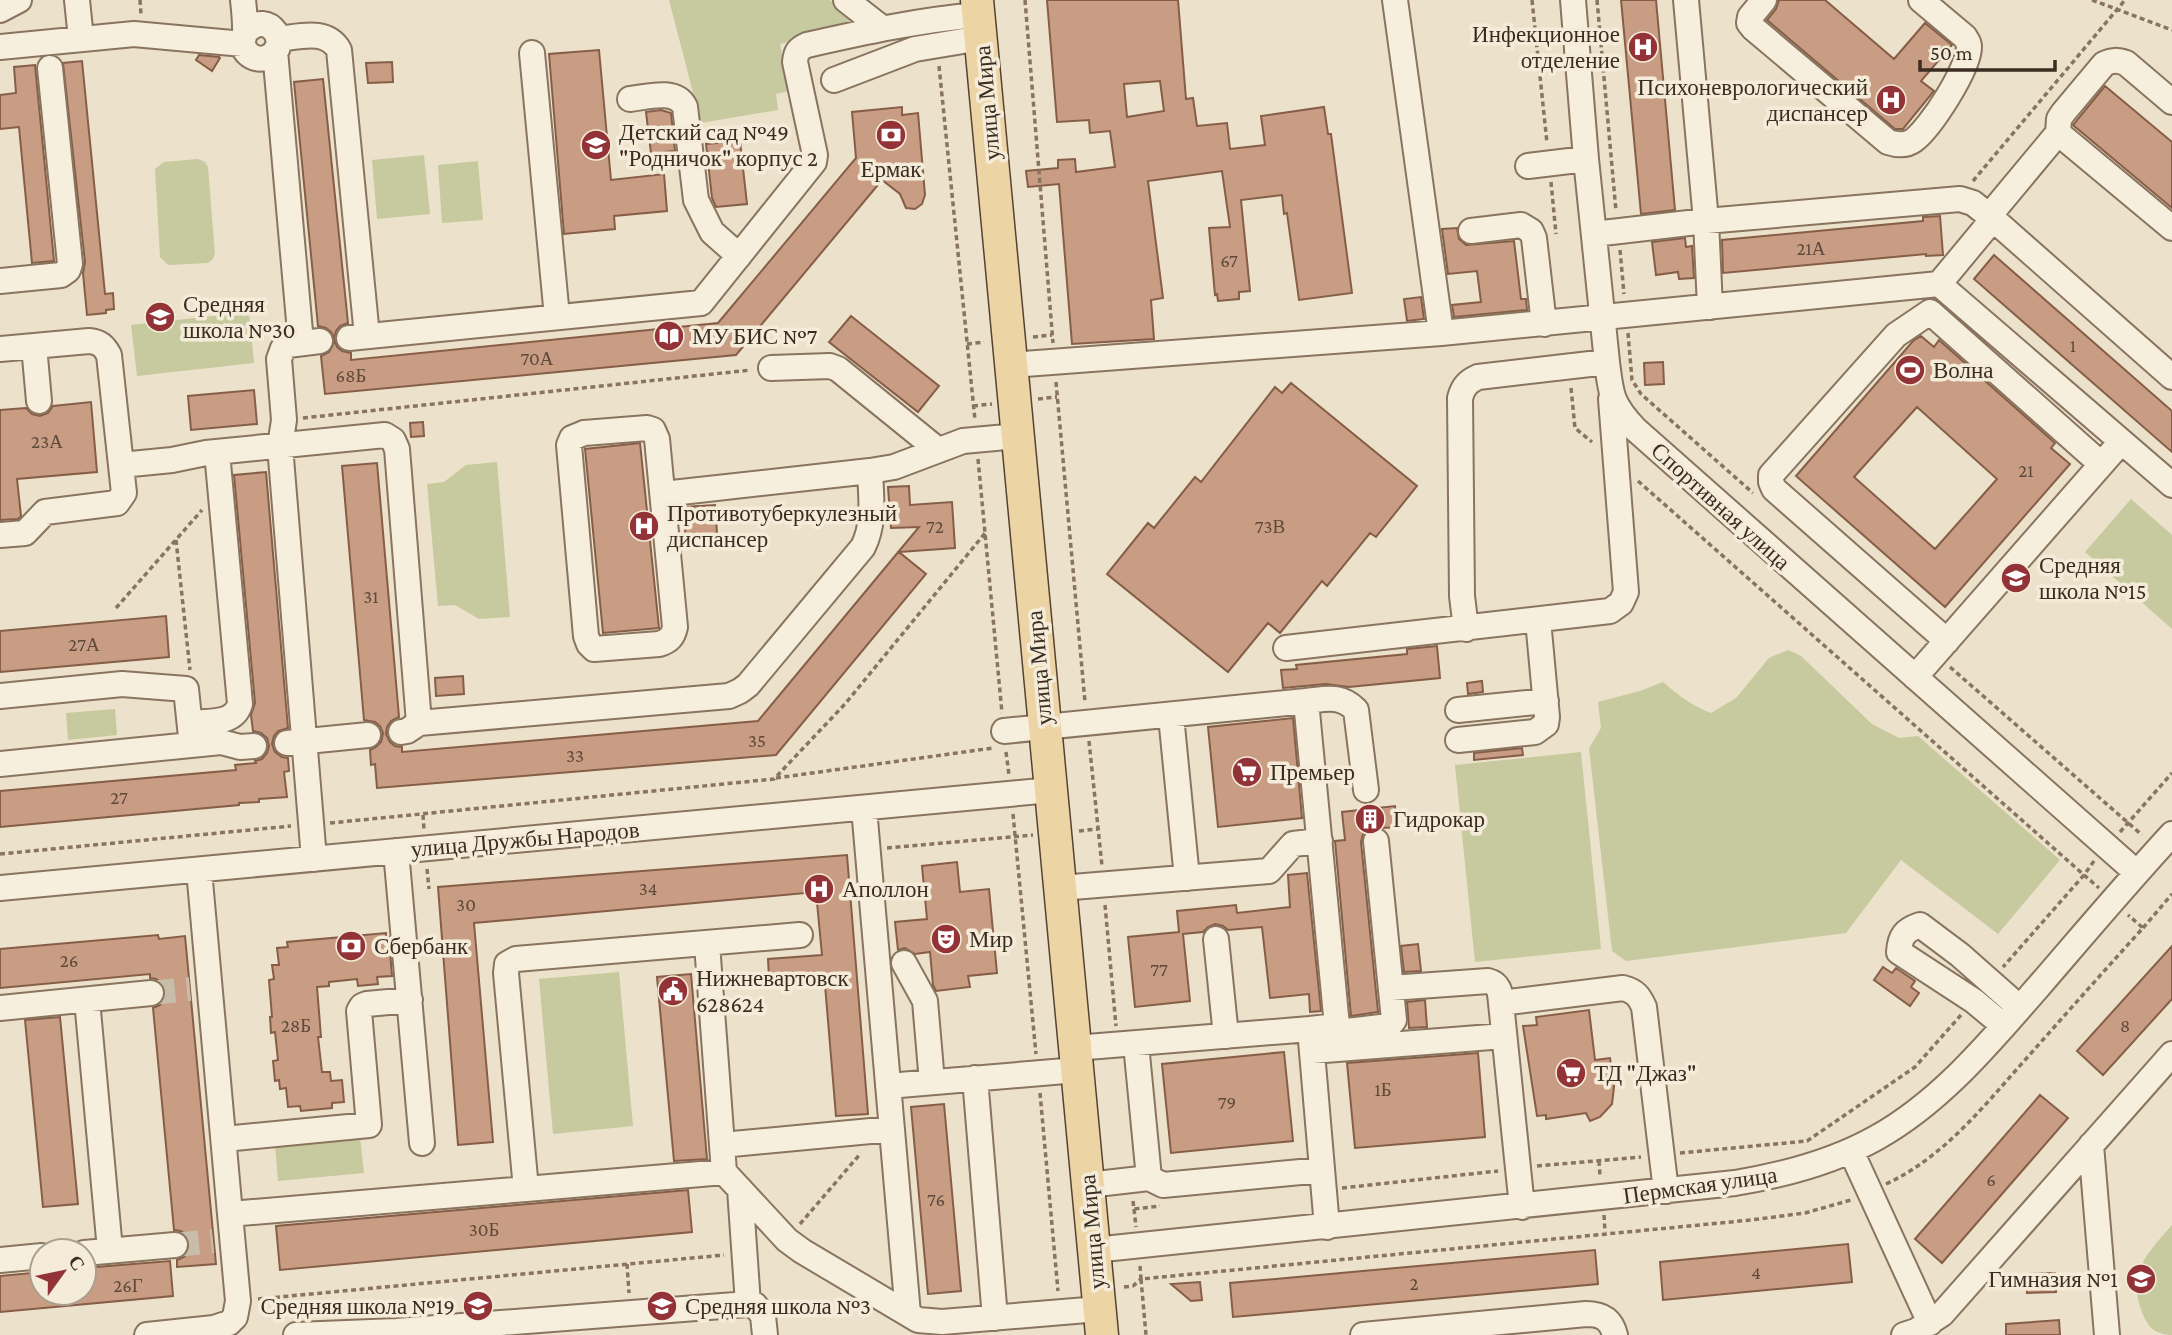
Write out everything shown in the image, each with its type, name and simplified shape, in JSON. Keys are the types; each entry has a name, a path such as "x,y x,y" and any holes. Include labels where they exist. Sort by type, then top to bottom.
{"main road":[{"name":"улица Мира","path":"979,18 1100,1322"}],"street":[{"path":"0,10 19,0"},
{"path":"77,0 81,40"},
{"path":"243,0 260,45 278,76 310,342 288,345 280,353 284,420 280,446 296,742 312,824 314,859"},
{"path":"846,0 882,29"},
{"path":"1395,0 1441,333"},
{"name":"Спортивная улица","path":"1573,0 1610,392 1617,408 1635,429 2137,873"},
{"path":"1686,0 1706,221 1710,307"},
{"path":"1764,0 1750,17 1749,23 1753,28 1888,142 1897,145 1914,141 1948,99 1969,47 1965,37 1921,0"},
{"path":"0,47 143,34 260,45 317,35 334,42 339,50 358,337 701,303 814,162 815,155 795,62 796,53 807,45 934,19 979,18"},
{"path":"834,80 915,49 937,45 979,18"},
{"path":"532,53 557,317"},
{"path":"1011,365 1441,333 1939,284 2058,133 2059,120 2063,113 2104,64 2119,60 2126,63 2172,102"},
{"path":"0,281 61,275 68,270 70,264 50,68"},
{"path":"629,99 672,95 682,101 685,107 696,200 712,232 739,256"},
{"path":"2058,133 2172,228"},
{"path":"1528,166 1586,159"},
{"path":"1594,234 1706,221 1960,199 1973,203 1991,217 2172,377"},
{"path":"1471,231 1521,225 1531,231 1534,237 1544,324"},
{"path":"1939,284 2172,485"},
{"path":"1947,641 1774,489 1771,475 1896,335 1930,312 2101,464"},
{"path":"0,349 89,341 97,341 104,346 109,355 124,493 117,503 45,512 25,533 0,536"},
{"path":"34,346 38,401"},
{"path":"1466,629 1462,596 1462,389 1469,381 1478,377 1607,362"},
{"path":"771,368 830,366 838,369 938,450"},
{"path":"1286,648 1610,611 1622,603 1626,592 1610,392"},
{"path":"647,428 653,430 657,439 663,494 675,627 673,635 659,644 594,649 586,636 569,446 572,438 584,433 647,428"},
{"path":"121,466 217,452 385,435 393,440 397,449 410,728 729,696 740,691 748,685 863,547 872,524 870,471"},
{"path":"663,494 870,471 894,467 976,439 1018,436"},
{"path":"1915,677 2121,442"},
{"path":"0,764 191,734 233,716 240,704 217,452"},
{"path":"1458,740 1535,732 1546,724 1538,620"},
{"path":"0,696 122,684 186,689 191,734"},
{"path":"1004,731 1339,699 1348,702 1356,710 1366,790"},
{"path":"1306,701 1338,1026"},
{"path":"1458,710 1546,701"},
{"path":"1171,716 1187,878"},
{"path":"191,734 240,747 254,746"},
{"path":"296,742 369,734"},
{"name":"улица Дружбы Народов","path":"0,888 1051,790"},
{"path":"864,808 888,1086 886,1130 915,1323"},
{"name":"Пермская улица","path":"1094,1250 1666,1191 1770,1177 1851,1151 1910,1116 1961,1071 2004,1026 2172,834"},
{"path":"1060,888 1269,871 1293,845 1320,841"},
{"path":"1338,1026 1347,1031 1389,1026 1394,1020 1376,841"},
{"path":"396,851 422,1143"},
{"path":"146,1335 214,1328 236,1320 223,1240 230,1214 224,1139 200,988 199,870"},
{"path":"2004,1026 1974,1000 1899,952 1900,940 1907,929 1920,925 1960,955 2020,1008"},
{"path":"526,1189 507,964 516,959 800,935"},
{"path":"1216,940 1226,1036"},
{"path":"707,944 723,1145 732,1180 744,1253 748,1304"},
{"path":"904,963 925,1001 932,1082"},
{"path":"1391,988 1488,981 1497,986 1522,1207"},
{"path":"1501,1003 1623,988 1633,991 1640,998 1644,1007 1666,1191"},
{"path":"0,1008 151,993"},
{"path":"87,1000 110,1250"},
{"path":"224,1139 369,1125 359,1011 362,1006 368,1004 410,1000"},
{"path":"1311,1040 1338,1026"},
{"path":"888,1086 1038,1073 1076,1059 1136,1044 1226,1036 1311,1040 1504,1036"},
{"path":"1311,1040 1327,1227"},
{"path":"1136,1044 1149,1178"},
{"path":"1904,1335 1930,1323 1951,1304 2172,1054"},
{"path":"975,1078 995,1318"},
{"path":"723,1145 886,1130"},
{"path":"2091,1145 2107,1335"},
{"path":"1851,1151 1930,1323"},
{"path":"1088,1185 1149,1178 1163,1185 1322,1170"},
{"path":"230,1214 526,1189 732,1180 787,1240 915,1323 995,1318 1034,1325 1060,1312 1100,1322"},
{"path":"98,1251 175,1244"},
{"path":"0,1260 28,1257"},
{"path":"296,1335 573,1326 748,1304 755,1305 763,1315 765,1335"},
{"path":"1363,1335 1586,1314 1599,1314 1610,1321 1615,1335"}],"path":[{"path":"2092,0 2172,30"},
{"path":"1960,199 2124,0"},
{"path":"937,45 1004,731"},
{"path":"284,420 771,368"},
{"path":"116,608 220,488"},
{"path":"774,779 845,704 986,532"},
{"path":"176,540 190,670 186,689"},
{"path":"0,854 774,779 1005,746 1060,1312"},
{"path":"2084,875 2172,773"},
{"path":"884,848 1098,829"},
{"path":"2143,928 2172,894"},
{"path":"787,1240 886,1130"},
{"path":"236,1320 744,1253"},
{"path":"1124,1287 1133,1286 1141,1279 1146,1335"}],"green space":[{"path":"669,0 830,0 861,25 780,44 789,91 776,94 778,110 701,123"},
{"path":"424,155 430,214 377,219 372,160"},
{"path":"198,159 208,167 215,254 208,263 168,265 160,257 155,169 164,162"},
{"path":"478,161 483,220 442,223 438,165"},
{"path":"249,312 254,363 137,376 131,325"},
{"path":"497,462 510,617 479,619 455,605 438,606 427,484 444,482 466,465"},
{"path":"2131,499 2172,535 2172,629 2085,552"},
{"path":"1788,650 1801,656 1872,724 1899,738 1918,736 2060,860 1998,934 1901,860 1846,933 1626,961 1612,951 1589,748 1601,728 1598,702 1663,682 1685,700 1711,713 1736,698 1769,658"},
{"path":"115,709 117,735 68,740 66,713"},
{"path":"1581,752 1601,949 1475,962 1455,765"},
{"path":"619,972 633,1126 553,1134 539,979"},
{"path":"360,1137 364,1173 278,1181 275,1145"},
{"path":"2172,1225 2172,1335 2153,1329 2145,1319 2139,1304 2137,1278 2146,1257"}],"building":[{"path":"1047,0 1178,0 1186,99 1193,98 1197,126 1227,123 1230,149 1265,145 1261,116 1324,107 1328,134 1331,134 1352,293 1299,300 1282,195 1241,200 1250,291 1239,292 1239,299 1218,301 1217,294 1215,295 1209,228 1230,227 1222,171 1148,181 1163,298 1151,300 1154,339 1072,344 1059,184 1028,187 1026,171 1058,168 1058,160 1075,159 1076,172 1115,167 1110,131 1090,133 1089,120 1057,122","holes":["1160,81 1164,111 1127,117 1124,84"]},
{"path":"1621,0 1656,0 1675,210 1641,214"},
{"path":"1779,0 1825,0 1894,59 1925,23 1952,45 1921,81 1934,91 1903,129 1895,129 1767,20"},
{"path":"599,50 611,180 664,174 667,211 614,216 615,229 564,234 549,54"},
{"path":"199,55 220,58 212,71 196,60"},
{"path":"82,61 105,294 113,293 114,309 106,310 106,313 87,315 83,273 85,262 63,63"},
{"path":"392,62 393,82 368,83 366,63"},
{"path":"35,65 54,261 32,263 19,127 0,129 0,95 16,93 14,67"},
{"path":"323,79 348,323 340,326 334,338 326,328 318,326 294,82"},
{"path":"2105,86 2172,142 2172,208 2073,125"},
{"path":"902,107 902,115 918,113 925,195 922,204 915,209 906,208 900,194 882,180 736,355 325,394 321,356 329,352 335,341 342,351 351,353 351,360 718,323 856,158 852,112"},
{"path":"661,110 671,113 675,151 651,153 646,112"},
{"path":"740,141 747,204 716,207 712,198 706,144"},
{"path":"1940,216 1943,255 1926,254 1723,273 1722,240 1923,221 1923,217"},
{"path":"1457,228 1459,239 1466,245 1514,241 1521,299 1526,299 1527,310 1454,317 1452,305 1481,302 1477,271 1448,274 1442,229"},
{"path":"1685,238 1686,247 1692,246 1694,278 1679,279 1678,272 1656,275 1652,242"},
{"path":"1994,255 2172,411 2172,452 1974,279"},
{"path":"1421,297 1424,319 1407,321 1404,299"},
{"path":"851,316 939,386 918,412 829,342"},
{"path":"1921,336 1934,347 1939,340 2055,443 2051,448 2070,464 1945,607 1796,476 1913,341","holes":["1917,407 1997,479 1935,549 1854,477"]},
{"path":"1663,362 1664,384 1645,385 1644,363"},
{"path":"1291,383 1417,486 1376,537 1370,533 1327,586 1322,581 1280,633 1268,623 1228,672 1107,574 1148,523 1154,528 1195,477 1201,482 1275,387 1282,393"},
{"path":"254,390 257,424 191,430 188,396"},
{"path":"91,402 97,472 17,479 21,516 18,519 0,520 0,410 26,408 32,414 40,416 48,413 53,406"},
{"path":"423,422 424,436 411,437 410,423"},
{"path":"640,443 659,628 603,633 585,449"},
{"path":"377,463 399,717 391,721 386,734 390,742 402,747 402,752 758,721 919,527 891,528 888,487 909,486 910,505 952,502 955,548 899,552 926,574 776,755 377,788 375,764 371,765 370,750 381,742 383,733 375,722 364,720 342,466"},
{"path":"266,472 288,728 278,731 272,744 275,752 288,758 289,771 284,772 287,797 259,799 259,802 239,805 0,827 0,791 236,770 235,765 256,763 255,761 262,759 267,753 267,738 253,731 251,715 255,703 234,475"},
{"path":"715,505 718,547 686,549 684,507"},
{"path":"166,616 169,657 0,672 0,631"},
{"path":"1437,646 1440,678 1349,687 1326,684 1283,688 1281,670 1297,669 1296,665 1407,654 1407,649"},
{"path":"463,676 464,694 436,696 435,678"},
{"path":"1482,681 1483,692 1468,694 1467,683"},
{"name":"Премьер","path":"1293,718 1302,818 1218,827 1208,727"},
{"path":"1522,748 1523,755 1474,760 1474,753"},
{"path":"1395,806 1397,827 1375,826 1363,834 1361,842 1378,1012 1351,1016 1335,841 1345,840 1342,812"},
{"path":"847,855 868,1114 836,1116 824,973 769,978 768,959 822,955 816,892 474,923 493,1142 458,1145 438,887"},
{"name":"Мир","path":"957,862 960,892 989,889 997,973 968,976 970,987 936,991 930,952 915,954 905,948 898,950 895,922 927,919 922,866"},
{"path":"1307,873 1321,1011 1310,1012 1309,994 1270,998 1262,927 1228,930 1215,924 1203,932 1183,934 1190,1001 1135,1007 1128,937 1179,932 1177,911 1236,905 1237,913 1290,907 1288,875"},
{"path":"386,933 386,937 389,937 392,976 377,977 378,984 358,986 357,979 329,982 329,986 317,987 322,1072 330,1072 331,1081 342,1080 344,1102 332,1103 332,1108 301,1111 300,1106 288,1107 286,1088 280,1089 279,1080 275,1081 273,1061 278,1060 275,1032 271,1033 269,980 274,979 272,965 279,965 277,948 288,947 287,942"},
{"path":"158,935 159,939 185,936 216,1264 177,1267 177,1260 184,1257 190,1244 187,1236 174,1230 153,1008 160,1005 165,998 163,984 150,978 150,974 0,988 0,949"},
{"path":"1418,944 1421,971 1404,972 1401,946"},
{"path":"2172,946 2172,999 2103,1075 2077,1051"},
{"path":"1883,967 1892,973 1896,968 1915,981 1911,987 1919,993 1910,1006 1874,980"},
{"path":"691,974 707,1159 674,1161 657,977"},
{"path":"1425,1000 1427,1027 1409,1028 1407,1002"},
{"name":"ТД \"Джаз\"","path":"1589,1010 1595,1060 1610,1058 1614,1087 1612,1104 1600,1117 1590,1121 1586,1113 1546,1119 1546,1115 1537,1116 1523,1026 1537,1025 1536,1017"},
{"path":"60,1017 78,1204 43,1207 25,1020"},
{"path":"1284,1052 1293,1141 1171,1153 1162,1064"},
{"path":"1478,1053 1485,1137 1355,1148 1347,1063"},
{"path":"2040,1095 2068,1118 1942,1263 1915,1239"},
{"path":"944,1104 961,1291 928,1294 911,1107"},
{"path":"688,1190 692,1232 280,1270 276,1226"},
{"path":"1848,1244 1852,1282 1663,1300 1660,1262"},
{"path":"1595,1250 1598,1284 1233,1317 1230,1283"},
{"path":"170,1261 173,1296 98,1303 98,1267"},
{"path":"28,1273 28,1307 54,1307 0,1312 0,1276"},
{"path":"2055,1273 2056,1292 2027,1293 2026,1274"},
{"path":"1200,1282 1202,1300 1191,1301 1171,1284"},
{"path":"2059,1320 2060,1335 2006,1335 2006,1324"}],"tunnel":[{"path":"151,993 190,989"},
{"path":"175,1245 213,1241"}],"place":[{"name":"Инфекционное отделение","path":"1643,47"},
{"name":"Психоневрологический диспансер","path":"1891,100"},
{"name":"Ермак","path":"891,135"},
{"name":"Детский сад №49 \"Родничок\" корпус 2","path":"596,145"},
{"name":"Средняя школа №30","path":"160,317"},
{"name":"МУ БИС №7","path":"669,336"},
{"name":"Волна","path":"1910,370"},
{"name":"Противотуберкулезный диспансер","path":"644,526"},
{"name":"Средняя школа №15","path":"2016,578"},
{"name":"Премьер","path":"1247,772"},
{"name":"Гидрокар","path":"1370,819"},
{"name":"Аполлон","path":"819,889"},
{"name":"Мир","path":"946,939"},
{"name":"Сбербанк","path":"351,946"},
{"name":"Нижневартовск 628624","path":"673,991"},
{"name":"ТД \"Джаз\"","path":"1571,1073"},
{"name":"Гимназия №1","path":"2141,1279"},
{"name":"Средняя школа №19","path":"478,1306"},
{"name":"Средняя школа №3","path":"662,1306"}]}
